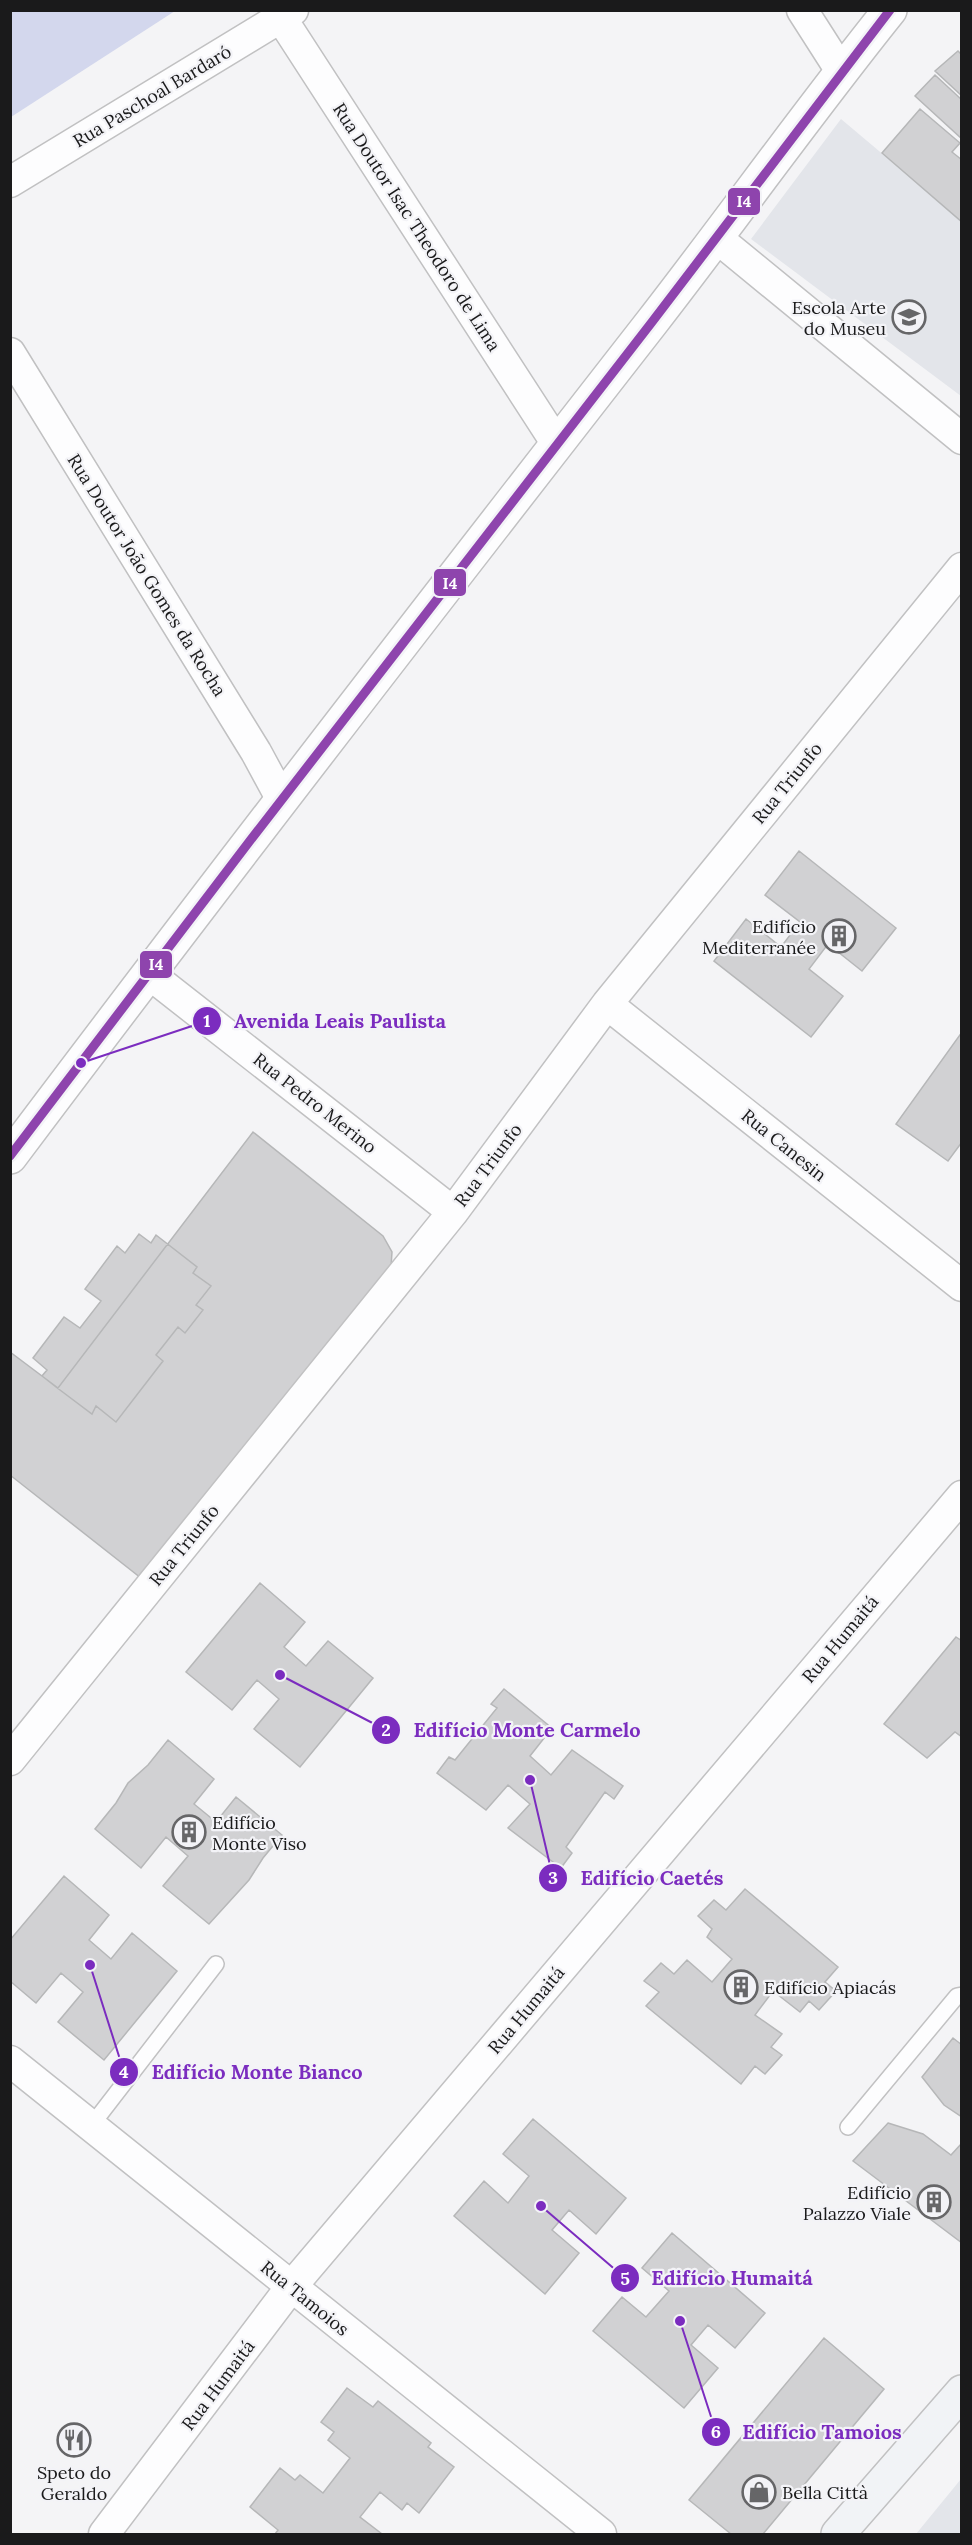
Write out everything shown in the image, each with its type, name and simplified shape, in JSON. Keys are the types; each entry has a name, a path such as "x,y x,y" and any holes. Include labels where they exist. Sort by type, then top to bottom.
{"main road":[{"path":"838,2535 958,2402"}],"street":[{"path":"802,10 841,71"},
{"path":"10,1158 148,973 717,238 841,71 890,10"},
{"name":"Rua Paschoal Bardaró","path":"10,182 283,13"},
{"name":"Rua Doutor Isac Theodoro de Lima","path":"283,13 557,444"},
{"path":"717,238 962,439"},
{"name":"Rua Doutor João Gomes da Rocha","path":"10,352 256,752 282,800"},
{"name":"Rua Triunfo","path":"10,1760 453,1212 608,1004 962,568"},
{"name":"Rua Pedro Merino","path":"148,973 453,1212"},
{"name":"Rua Canesin","path":"608,1004 962,1286"},
{"name":"Rua Humaitá","path":"105,2535 291,2288 962,1496"},
{"name":"Rua Tamoios","path":"10,2061 601,2535"}],"lane":[{"path":"91,2126 216,1964"},
{"path":"848,2127 957,1996 962,1995"}],"shaded area":[{"path":"11,10 175,10 175,11 11,117"},
{"name":"Escola Arte do Museu","path":"841,119 961,220 961,396 751,239"},
{"path":"961,2479 961,2534 916,2534"}],"building":[{"path":"958,51 962,55 962,96 935,71"},
{"path":"935,75 962,100 962,139 915,96"},
{"path":"920,109 960,143 952,152 962,160 962,222 882,153"},
{"name":"Edifício Mediterranée","path":"799,851 896,928 862,971 828,944 809,969 843,996 811,1037 714,961 746,919 781,947 800,922 765,895"},
{"path":"962,1032 962,1142 948,1161 896,1124"},
{"path":"253,1132 383,1236 392,1252 391,1267 146,1582 10,1475 10,1352 58,1388"},
{"path":"139,1234 151,1243 156,1235 197,1267 193,1273 211,1286 196,1305 203,1310 185,1333 178,1327 156,1355 163,1361 116,1422 96,1406 92,1414 56,1387 42,1376 47,1370 33,1358 64,1317 80,1328 101,1301 85,1289 117,1246 125,1253"},
{"path":"260,1583 305,1622 284,1647 306,1666 328,1641 373,1678 300,1767 254,1729 279,1699 257,1680 232,1710 186,1672"},
{"path":"956,1637 962,1641 962,1737 955,1732 927,1758 884,1724"},
{"path":"504,1689 552,1728 530,1756 551,1775 572,1750 623,1786 614,1799 605,1792 566,1847 572,1853 561,1868 508,1828 530,1804 508,1785 486,1810 437,1773 449,1757 455,1760 497,1708 491,1704"},
{"name":"Edifício Monte Viso","path":"168,1740 214,1779 194,1804 216,1822 236,1797 282,1835 249,1880 209,1924 163,1886 188,1856 166,1837 141,1868 95,1829 116,1803 128,1783 148,1765"},
{"path":"64,1876 109,1915 89,1940 111,1959 132,1933 177,1971 104,2060 58,2022 83,1992 61,1973 36,2003 10,1981 10,1940"},
{"name":"Edifício Apiacás","path":"745,1889 838,1967 825,1982 836,1991 819,2010 809,2001 800,2012 773,1991 755,2015 782,2034 771,2047 782,2055 765,2074 755,2066 741,2084 646,2006 659,1992 644,1981 661,1963 674,1974 687,1960 712,1982 732,1959 707,1937 712,1929 698,1916 714,1900 726,1910"},
{"path":"953,2038 962,2045 962,2117 944,2105 922,2077"},
{"path":"533,2119 626,2198 596,2234 569,2210 552,2230 579,2253 545,2294 454,2216 484,2181 508,2203 529,2176 503,2154"},
{"name":"Edifício Palazzo Viale","path":"888,2123 923,2134 951,2155 962,2143 962,2243 853,2161"},
{"path":"672,2233 765,2313 735,2348 708,2325 691,2345 718,2368 684,2408 593,2331 622,2297 646,2317 669,2291 642,2268"},
{"path":"824,2338 884,2389 763,2534 731,2534 689,2500"},
{"path":"347,2388 373,2407 378,2401 431,2443 428,2447 454,2467 419,2513 407,2503 402,2510 380,2492 360,2517 382,2534 275,2534 278,2530 250,2507 280,2468 295,2480 300,2475 323,2493 350,2458 328,2440 334,2432 321,2422"}],"transit line":[{"name":"I4","path":"10,1156 890,10"}],"place":[{"name":"Escola Arte do Museu","path":"909,317"},
{"name":"Edifício Mediterranée","path":"839,936"},
{"name":"Avenida Leais Paulista","path":"81,1063"},
{"name":"Edifício Monte Carmelo","path":"280,1675"},
{"name":"Edifício Caetés","path":"530,1780"},
{"name":"Edifício Monte Viso","path":"189,1832"},
{"name":"Edifício Monte Bianco","path":"90,1965"},
{"name":"Edifício Apiacás","path":"741,1987"},
{"name":"Edifício Palazzo Viale","path":"934,2202"},
{"name":"Edifício Humaitá","path":"541,2206"},
{"name":"Edifício Tamoios","path":"680,2321"},
{"name":"Speto do Geraldo","path":"74,2440"},
{"name":"Bella Città","path":"759,2492"}]}
